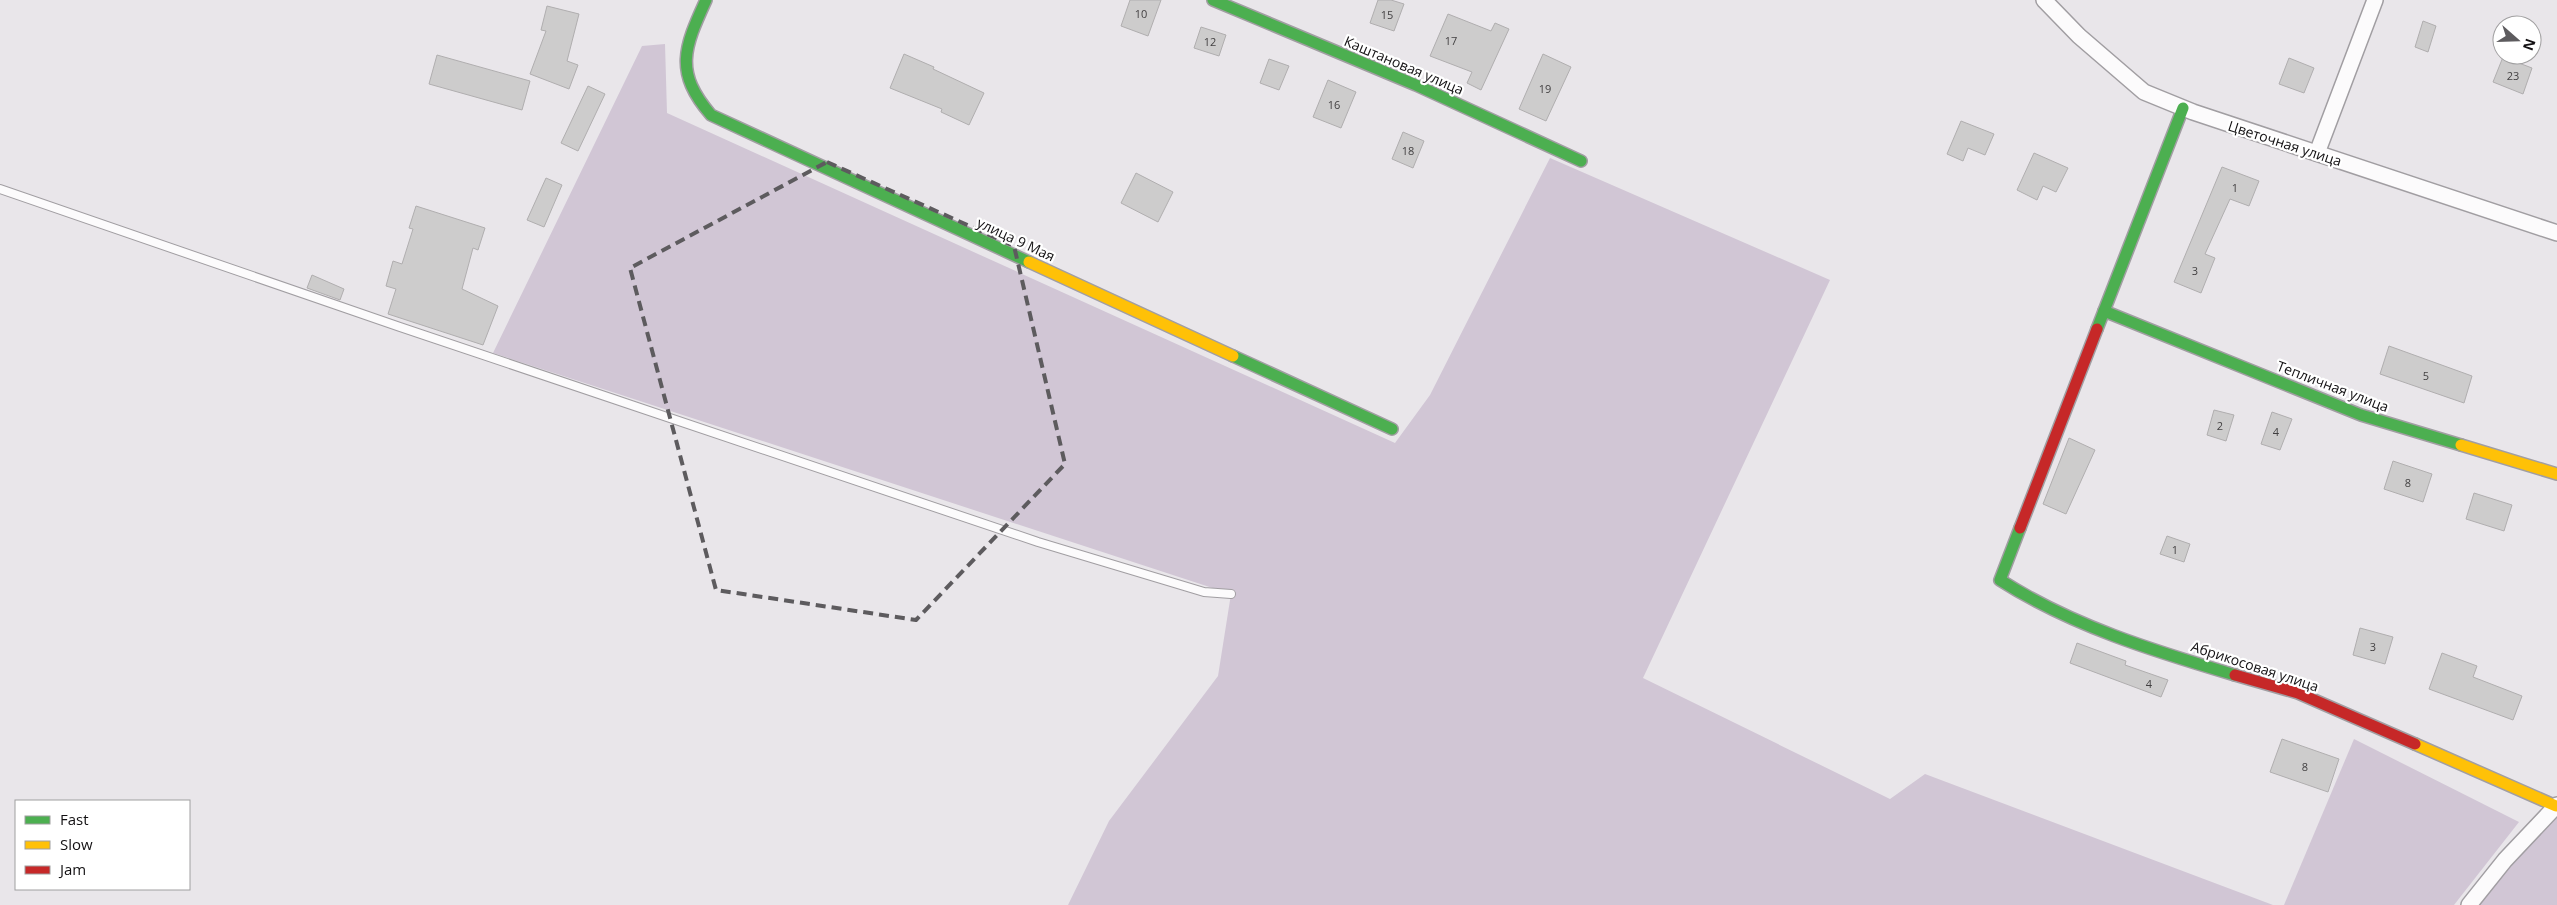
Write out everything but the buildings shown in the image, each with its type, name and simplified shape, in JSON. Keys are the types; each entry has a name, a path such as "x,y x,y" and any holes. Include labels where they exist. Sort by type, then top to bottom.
{"street":[{"name":"улица 9 Мая","path":"706,0 692,30 684,60 690,83 698,102 711,115 1392,429"},
{"name":"Каштановая улица","path":"1213,0 1416,86 1582,160"},
{"name":"Цветочная улица","path":"2044,0 2079,36 2144,92 2183,108 2557,232"},
{"path":"2317,153 2375,0"},
{"path":"2104,311 2183,108"},
{"name":"Тепличная улица","path":"2104,311 2361,415 2557,474"},
{"name":"Абрикосовая улица","path":"2104,311 2000,580 2034,602 2083,625 2192,662 2298,693 2557,806"},
{"path":"2469,905 2506,860 2557,806"}],"lane":[{"path":"0,189 400,328 1029,539 1204,592 1231,594"}],"highlighted area":[{"path":"827,162 1014,246 1065,464 916,620 716,590 630,268"}],"shaded area":[{"path":"665,44 667,113 1395,443 1430,395 1550,158 1830,280 1643,678 1890,799 1925,774 2273,905 1068,905 1109,821 1218,676 1231,594 493,353 642,46"},
{"path":"2354,739 2519,822 2454,905 2284,905"},
{"path":"2557,817 2557,905 2476,905 2511,864"}],"traffic: fast":[{"path":"706,0 692,32 686,59 687,72 692,86 699,100 711,115 1029,262"},
{"path":"1213,0 1416,85 1581,161"},
{"path":"2097,329 2183,108"},
{"path":"2104,311 2361,415 2461,445"},
{"path":"1233,356 1392,429"},
{"path":"2020,528 2000,580 2056,611 2114,636 2235,675"}],"traffic: slow":[{"path":"1029,262 1233,356"},
{"path":"2461,445 2557,474"},
{"path":"2415,744 2556,806"}],"traffic: jam":[{"path":"2020,528 2097,329"},
{"path":"2235,675 2298,693 2415,744"}]}
